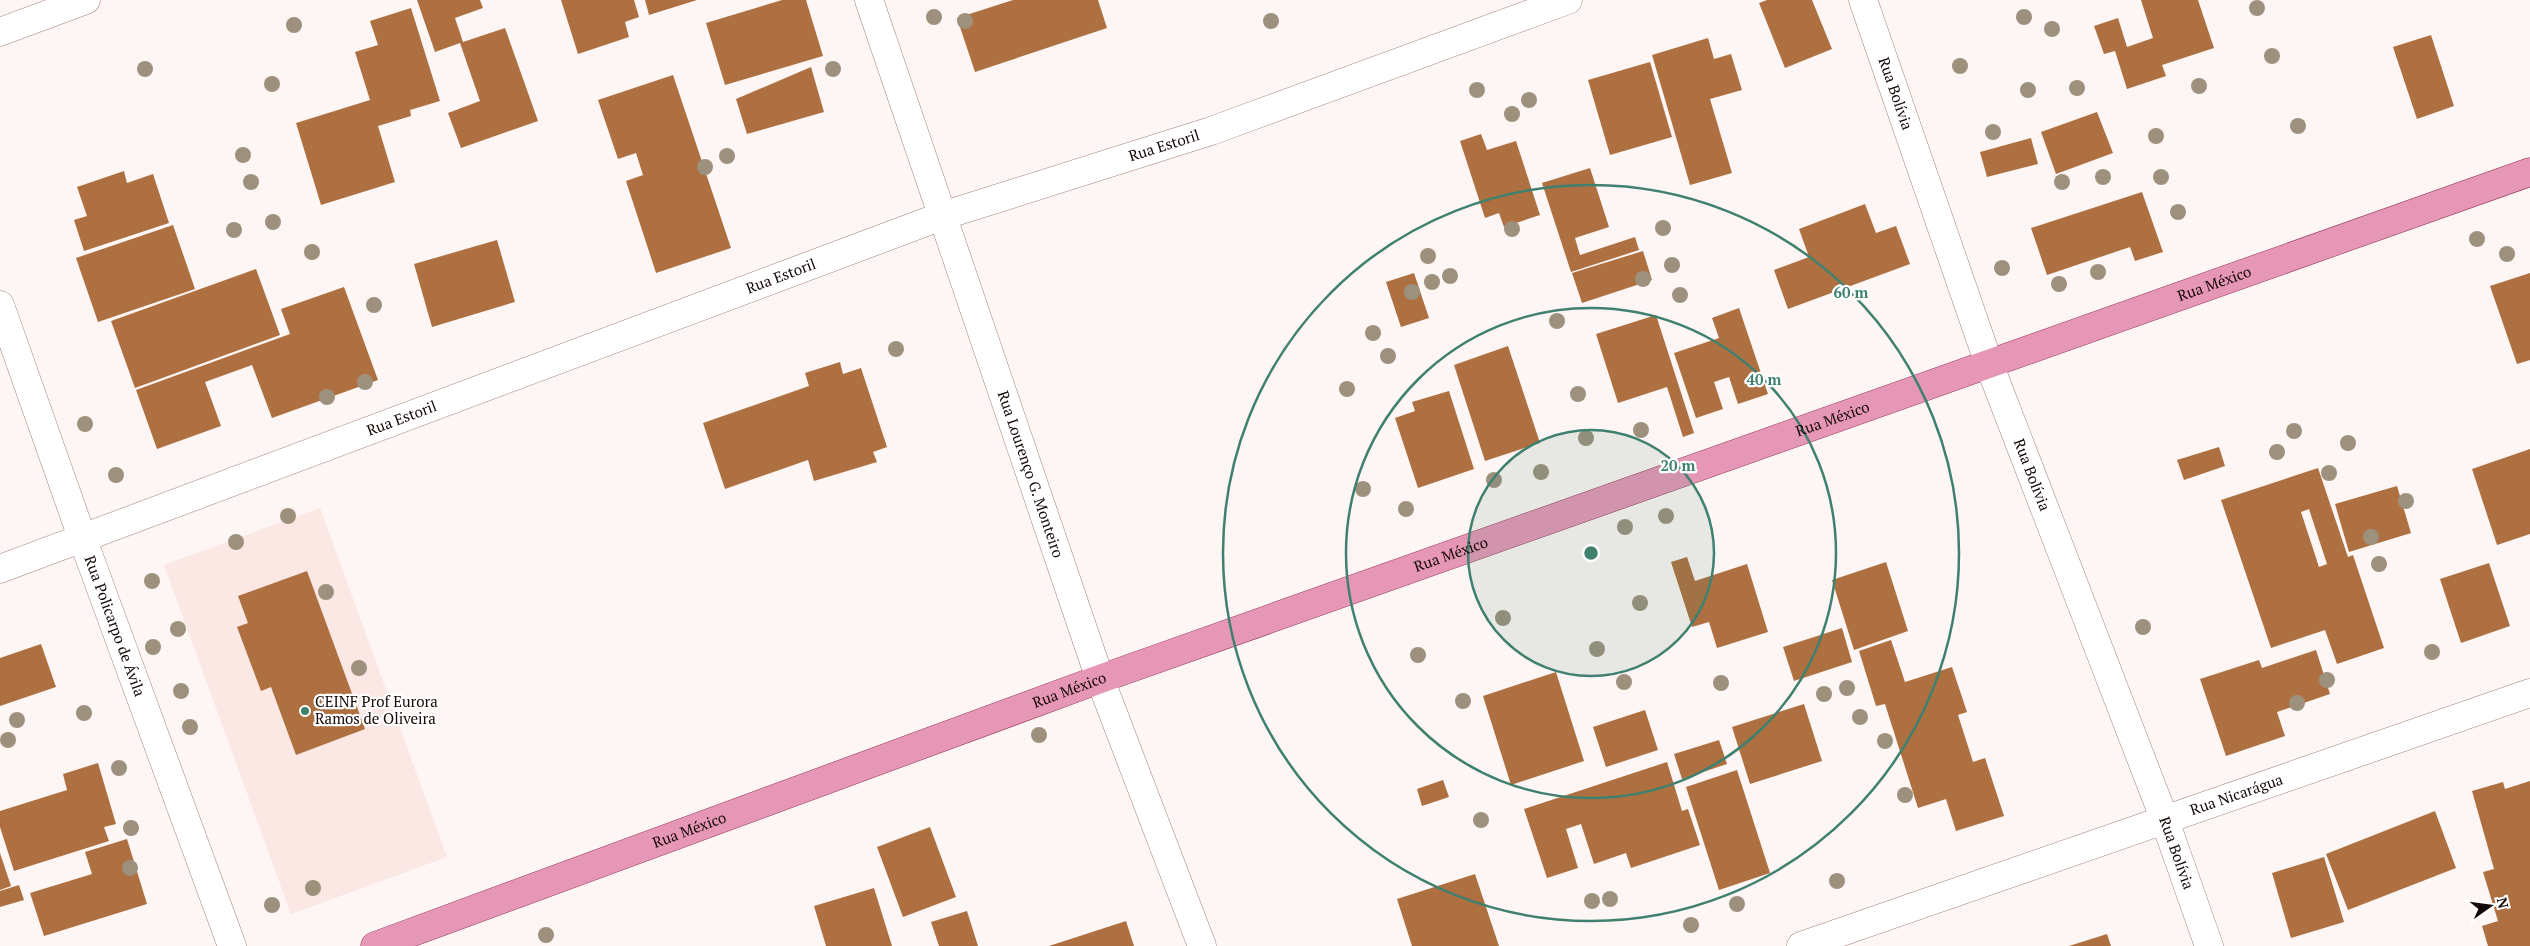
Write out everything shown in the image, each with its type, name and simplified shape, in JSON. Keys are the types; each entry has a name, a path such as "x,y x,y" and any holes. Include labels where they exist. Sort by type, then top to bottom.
{"main road":[{"name":"Rua México","path":"375,946 1100,679 2530,172"}],"street":[{"path":"0,32 86,0"},
{"name":"Rua Lourenço G. Monteiro","path":"870,0 1100,679 1202,946"},
{"name":"Rua Estoril","path":"0,569 83,540 942,216 1211,131 1568,0"},
{"name":"Rua Bolívia","path":"1863,0 1989,364 2164,818 2209,946"},
{"name":"Rua Policarpo de Ávila","path":"0,305 83,540 232,946"},
{"name":"Rua Nicarágua","path":"1801,946 2164,818 2530,693"}],"shaded area":[{"name":"CEINF Prof Eurora Ramos de Oliveira","path":"320,508 447,857 291,914 164,565"}],"building":[{"path":"417,0 480,0 483,8 455,18 463,42 505,28 538,121 461,148 448,113 480,101 460,43 435,52"},
{"path":"561,0 634,0 639,17 625,22 629,37 578,54"},
{"path":"645,0 697,0 649,15"},
{"path":"782,0 806,0 823,56 725,85 706,23"},
{"path":"1013,0 1098,0 1107,28 975,72 957,18"},
{"path":"1767,0 1812,0 1832,49 1785,68 1759,3"},
{"path":"2141,0 2198,0 2214,48 2162,65 2166,76 2127,89 2115,51 2104,54 2094,26 2118,18 2127,47 2153,38"},
{"path":"411,8 440,101 410,110 411,116 378,126 395,182 321,205 296,123 370,100 355,52 378,45 370,21"},
{"path":"2431,35 2454,106 2417,119 2393,47"},
{"path":"1708,38 1714,59 1731,54 1742,90 1710,99 1732,173 1690,185 1652,55"},
{"path":"1650,62 1672,137 1610,155 1588,80"},
{"path":"811,67 824,112 747,134 736,99"},
{"path":"673,75 731,248 656,273 626,181 643,175 636,153 618,159 598,100"},
{"path":"2097,112 2113,153 2056,174 2041,132"},
{"path":"1481,134 1487,150 1516,141 1540,215 1504,227 1499,213 1485,218 1460,141"},
{"path":"2031,138 2038,164 1987,177 1980,152"},
{"path":"1590,168 1609,227 1575,238 1580,255 1635,237 1639,250 1571,272 1542,183"},
{"path":"124,171 127,183 153,174 169,223 84,251 74,220 87,216 77,187"},
{"path":"2142,192 2163,252 2135,261 2130,247 2047,275 2031,228"},
{"path":"1865,204 1876,233 1896,226 1910,264 1788,309 1774,270 1809,257 1799,229"},
{"path":"173,225 195,289 98,322 76,258"},
{"path":"497,240 515,302 432,327 414,264"},
{"path":"1643,251 1652,280 1582,303 1572,273"},
{"path":"256,269 280,335 135,388 111,321"},
{"path":"1414,273 1429,318 1401,327 1386,282"},
{"path":"2530,273 2530,360 2517,364 2490,286"},
{"path":"344,287 378,380 272,418 252,365 205,382 221,426 157,449 136,390 290,334 281,309"},
{"path":"1739,308 1768,394 1738,404 1729,377 1714,382 1723,409 1696,418 1674,353 1719,338 1712,318"},
{"path":"1656,315 1694,433 1683,437 1667,387 1618,403 1596,334"},
{"path":"1508,346 1540,443 1485,461 1454,365"},
{"path":"840,362 843,374 861,368 887,447 873,452 877,462 814,481 808,460 725,489 703,423 809,386 805,373"},
{"path":"1449,391 1474,469 1418,488 1395,418 1415,411 1412,402"},
{"path":"2219,447 2225,466 2184,480 2177,460"},
{"path":"2530,449 2530,534 2497,545 2472,469"},
{"path":"2318,468 2348,557 2353,555 2384,648 2337,664 2325,630 2271,648 2221,500","holes":["2309,509 2327,564 2319,567 2301,512"]},
{"path":"2397,486 2411,533 2349,552 2335,504"},
{"path":"1687,557 1695,581 1747,564 1768,632 1717,648 1709,622 1692,627 1671,562"},
{"path":"1886,562 1908,631 1854,650 1832,580"},
{"path":"2489,563 2510,626 2461,643 2440,579"},
{"path":"307,571 365,729 296,755 271,687 261,691 237,627 248,623 238,596"},
{"path":"1842,628 1852,662 1794,681 1783,647"},
{"path":"1891,640 1905,682 1952,667 1967,712 1958,715 1973,762 1985,758 2004,816 1956,831 1946,799 1918,808 1885,704 1876,706 1859,651"},
{"path":"41,644 56,687 0,706 0,658"},
{"path":"2316,650 2330,694 2277,712 2285,736 2226,756 2200,679 2259,660 2262,668"},
{"path":"1556,672 1584,761 1511,785 1483,696"},
{"path":"1804,704 1822,761 1750,784 1732,727"},
{"path":"1645,710 1658,750 1606,767 1593,727"},
{"path":"1719,740 1727,764 1682,779 1674,754"},
{"path":"1667,762 1682,811 1688,809 1700,845 1631,868 1626,853 1594,864 1581,824 1566,829 1578,868 1547,878 1524,809"},
{"path":"98,763 116,824 104,827 109,841 14,871 0,827 0,811 67,790 63,774"},
{"path":"1737,770 1770,873 1719,890 1686,787"},
{"path":"1443,780 1449,797 1422,806 1417,789"},
{"path":"2530,781 2530,946 2488,946 2482,926 2498,921 2483,872 2494,869 2472,791 2503,782 2505,789"},
{"path":"2435,811 2456,868 2348,910 2326,854"},
{"path":"930,827 956,897 903,917 877,847"},
{"path":"127,839 147,904 44,936 30,893 92,874 85,852"},
{"path":"0,853 11,886 0,890"},
{"path":"2324,857 2344,922 2291,938 2272,873"},
{"path":"1475,874 1499,946 1412,946 1397,899"},
{"path":"19,885 24,900 0,907 0,891"},
{"path":"874,888 892,946 826,946 814,906"},
{"path":"967,911 978,946 939,946 931,922"},
{"path":"1126,921 1134,946 1049,946"},
{"path":"2107,934 2111,946 2069,946"}],"place":[{"name":"CEINF Prof Eurora Ramos de Oliveira","path":"305,711"}]}
